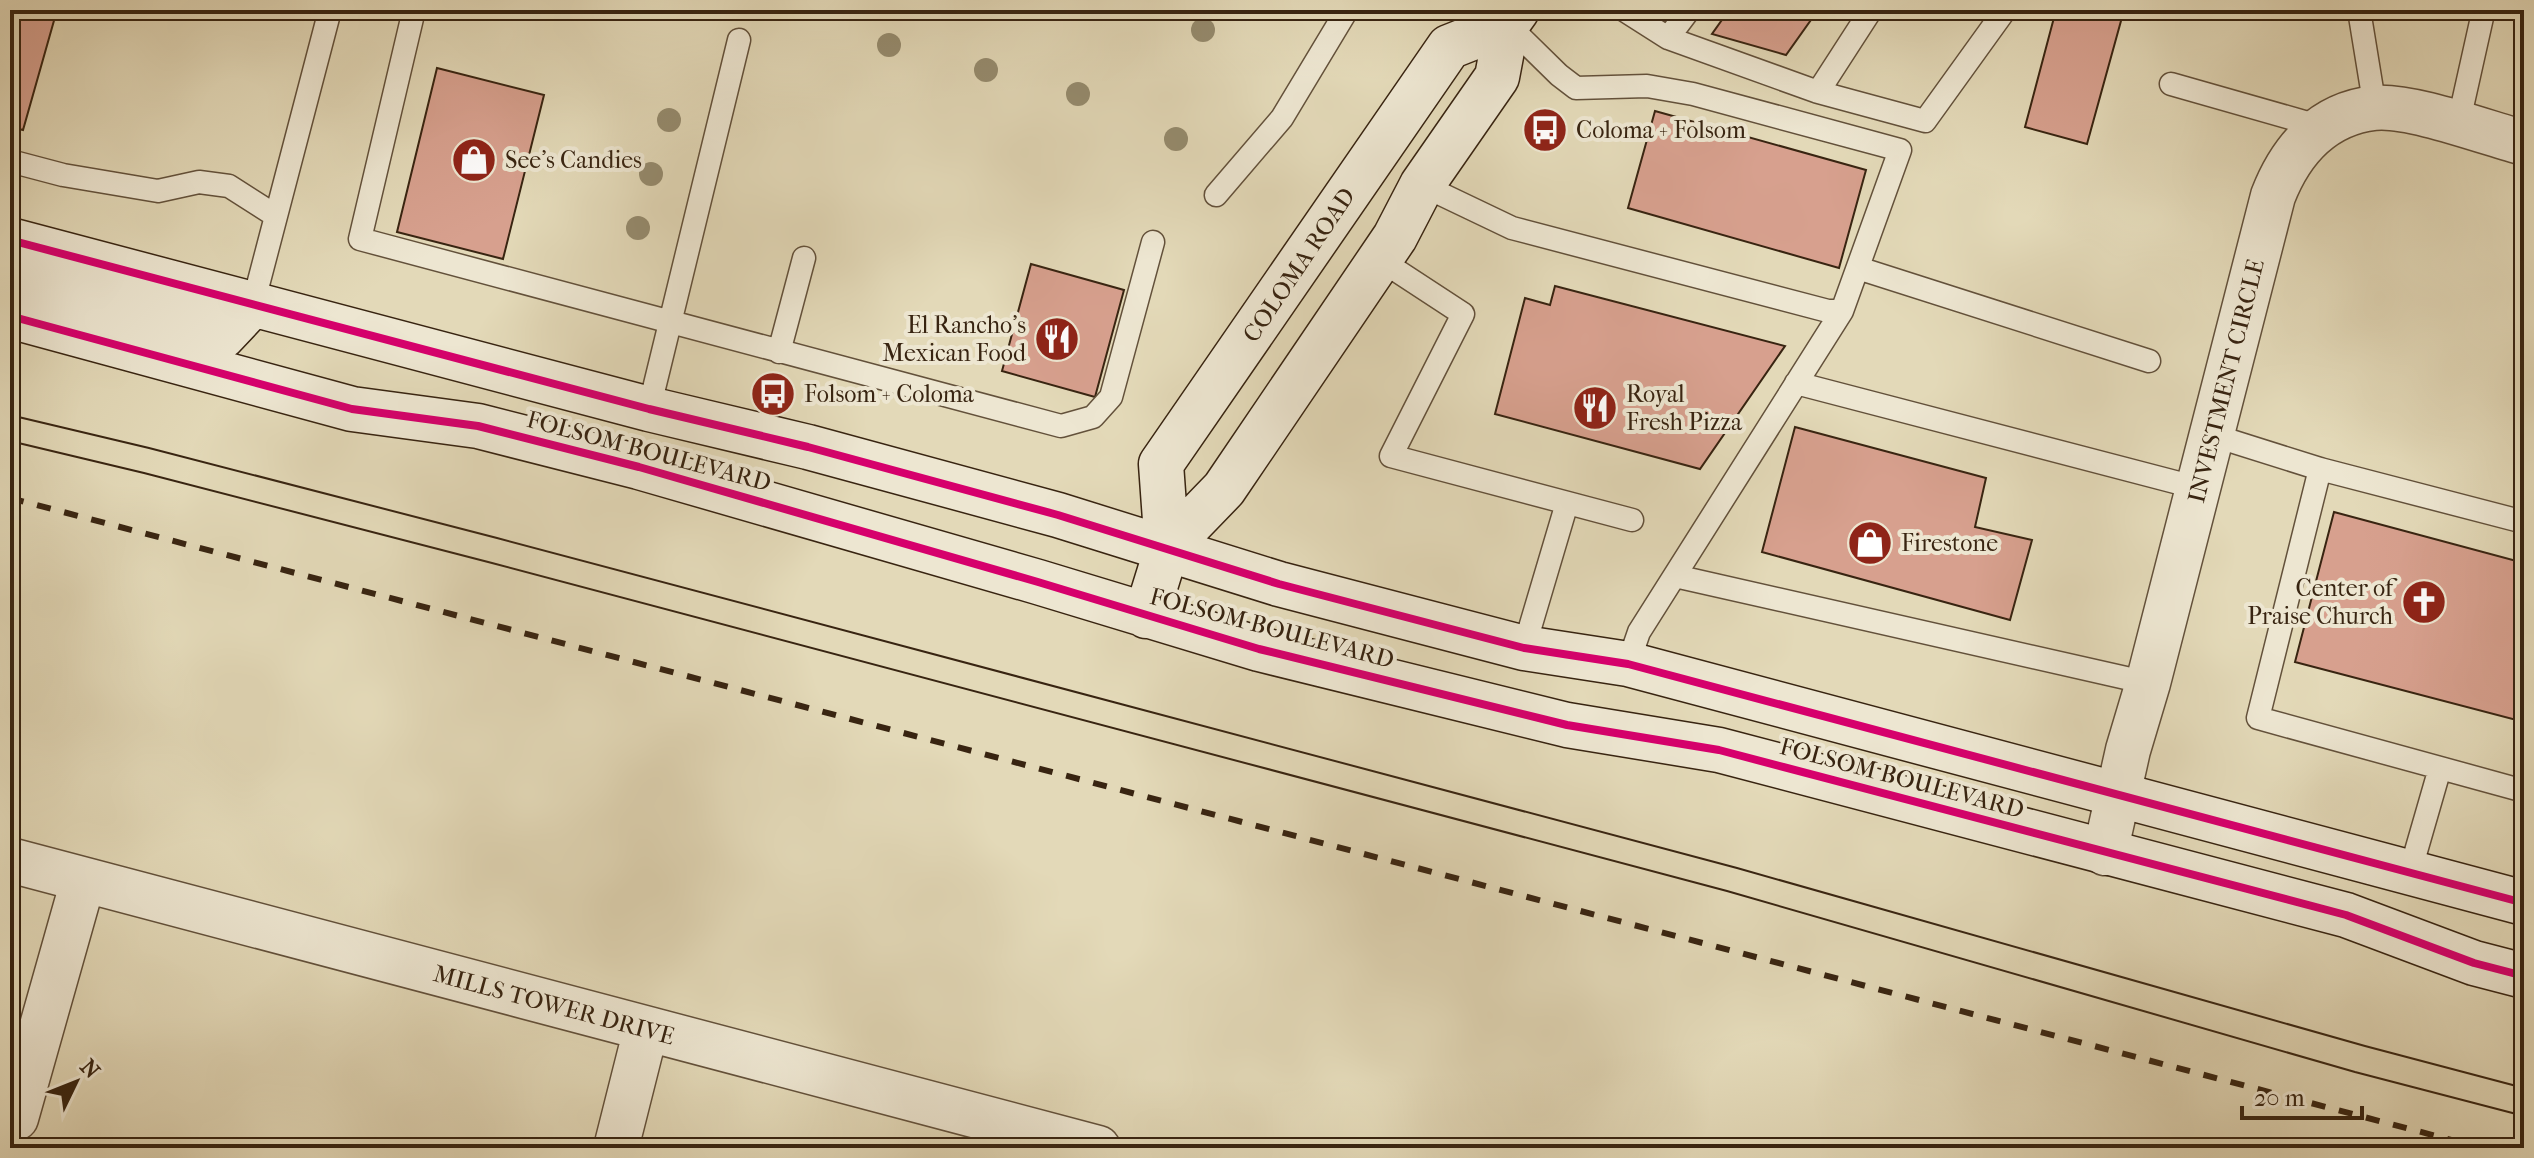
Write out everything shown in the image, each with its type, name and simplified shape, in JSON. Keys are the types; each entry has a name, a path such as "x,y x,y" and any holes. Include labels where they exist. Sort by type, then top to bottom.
{"main road":[{"name":"COLOMA ROAD","path":"1167,548 1224,489 1395,237 1422,185 1497,77 1512,17"},
{"name":"COLOMA ROAD","path":"1146,616 1167,548 1161,464 1449,47 1512,17"},
{"name":"INVESTMENT CIRCLE","path":"2105,853 2117,796 2273,196 2284,169 2300,146 2322,127 2348,115 2375,108 2403,109 2524,143"},
{"name":"FOLSOM BOULEVARD","path":"10,240 649,409 808,447 1167,548 1279,584 1524,648 1628,664 2524,903"},
{"path":"10,280 222,337 253,304"},
{"name":"FOLSOM BOULEVARD","path":"10,316 352,409 478,426 639,467 1259,649 1567,725 1719,750 2346,915 2474,963 2524,976"},
{"name":"MILLS TOWER DRIVE","path":"10,860 1098,1148"},
{"path":"16,1118 83,881"},
{"path":"616,1148 646,1029"}],"lane":[{"path":"253,304 330,10"},
{"path":"414,10 360,239 1061,426 1093,417 1111,397 1153,242"},
{"path":"1216,195 1282,118 1347,10"},
{"path":"1624,10 1668,38 1818,92 1925,121 2005,10"},
{"path":"1668,38 1689,10"},
{"path":"1818,92 1871,10"},
{"path":"2359,10 2375,108"},
{"path":"2458,125 2483,13"},
{"path":"1512,17 1559,75 1576,88 1647,86 1693,94 1900,150 1842,311 1639,632 1628,664"},
{"path":"649,409 739,40"},
{"path":"2171,84 2322,127"},
{"path":"10,161 63,175 158,191 199,182 229,186 276,216"},
{"path":"1422,185 1512,228 1828,311 1842,311"},
{"path":"779,352 804,258"},
{"path":"1379,259 1463,314 1391,456 1632,520"},
{"path":"1858,268 2149,361"},
{"path":"1796,383 2198,488"},
{"path":"2212,435 2320,469 2524,522"},
{"path":"2320,469 2258,718 2524,791"},
{"path":"1524,648 1567,503"},
{"path":"1675,576 2148,683"},
{"path":"2410,872 2440,768"}],"building":[{"path":"10,10 57,10 23,130 10,127"},
{"path":"1729,10 1818,10 1786,55 1712,34"},
{"path":"2056,10 2124,10 2087,144 2025,127"},
{"path":"437,68 544,95 503,259 397,232"},
{"path":"1655,111 1866,170 1839,268 1628,208"},
{"path":"1031,264 1124,290 1095,397 1002,371"},
{"path":"1555,286 1785,346 1700,469 1495,414 1525,298 1550,305"},
{"path":"1795,427 1986,478 1975,527 2032,540 2010,620 1762,552"},
{"path":"2334,512 2524,563 2524,722 2295,662"}],"tram line":[{"path":"10,415 497,538 1737,868 2524,1088"},
{"path":"10,441 492,563 1727,891 2355,1072 2524,1116"}],"railway":[{"path":"10,498 2482,1148"}],"cycle path":[{"path":"10,240 649,409 808,447 1058,515 1279,584 1524,648 1628,664 2524,903"},
{"path":"10,316 352,409 478,426 639,467 1259,649 1567,725 1719,750 2346,915 2474,963 2524,976"}],"place":[{"name":"Coloma + Folsom","path":"1545,130"},
{"name":"See's Candies","path":"474,160"},
{"name":"El Rancho's Mexican Food","path":"1057,339"},
{"name":"Folsom + Coloma","path":"773,394"},
{"name":"Royal Fresh Pizza","path":"1595,408"},
{"name":"Firestone","path":"1870,543"},
{"name":"Center of Praise Church","path":"2424,602"}]}
